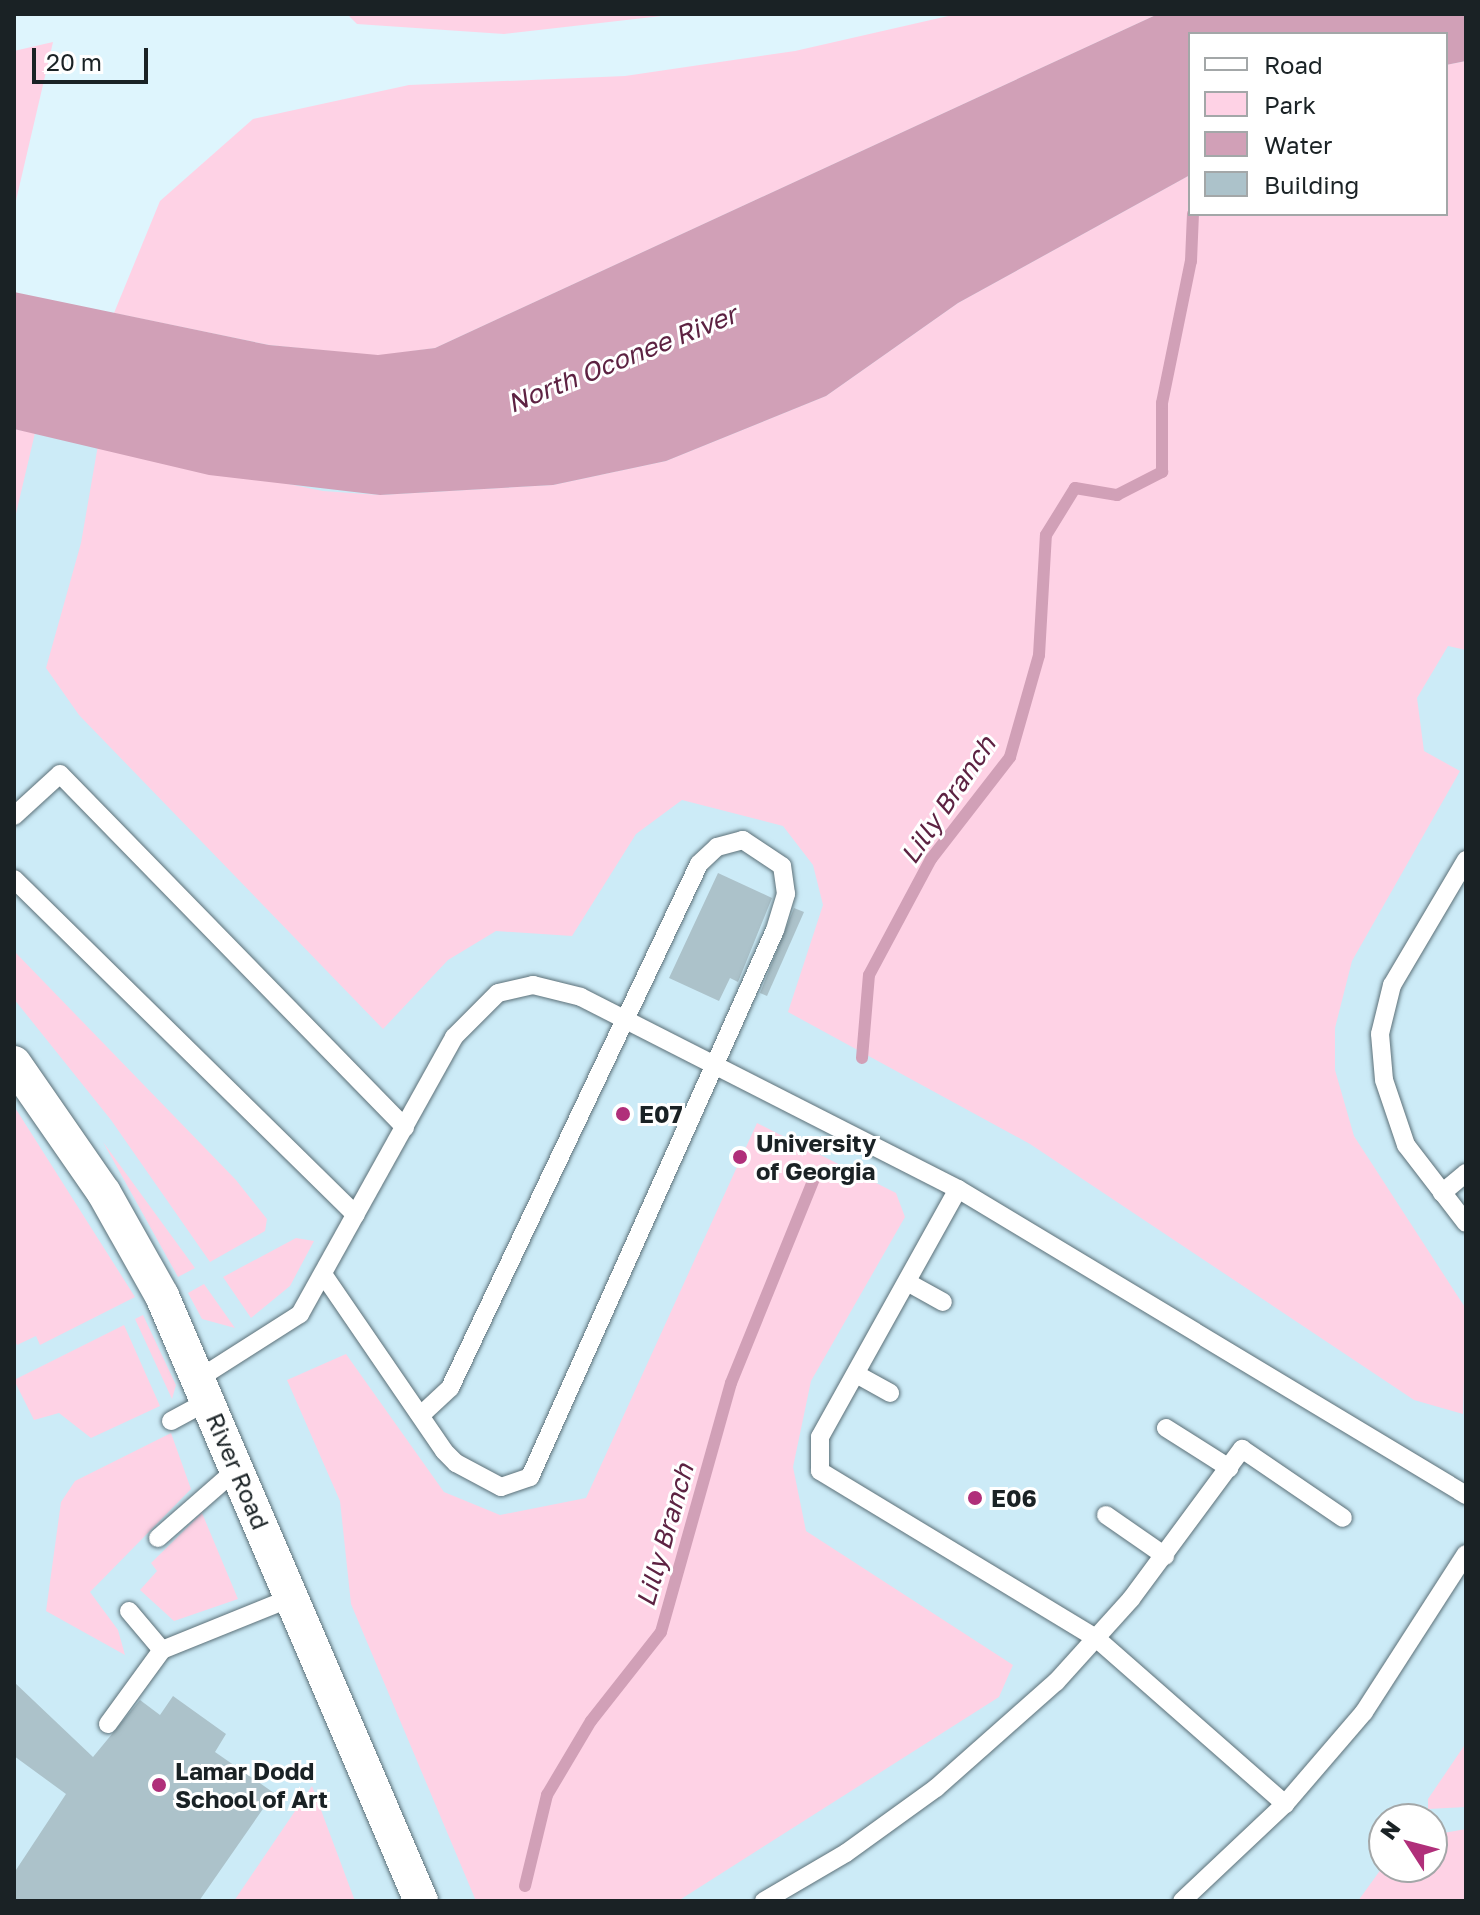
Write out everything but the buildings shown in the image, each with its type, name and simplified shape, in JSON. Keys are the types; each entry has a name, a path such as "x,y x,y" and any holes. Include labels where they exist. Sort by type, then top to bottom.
{"street":[{"name":"River Road","path":"14,1063 104,1193 162,1296 239,1467 291,1598 421,1901"}],"lane":[{"path":"14,816 60,774 405,1127"},
{"path":"323,1274 444,1451 476,1479 501,1487 530,1477 786,894 782,866 767,850 743,840 717,847 699,864 450,1388 421,1415"},
{"path":"1466,860 1392,985 1380,1034 1395,1118 1412,1155 1466,1223"},
{"path":"14,879 356,1215"},
{"path":"171,1421 203,1390 300,1314 454,1037 498,993 533,985 581,997 625,1018 958,1189 1466,1495"},
{"path":"1442,1193 1466,1173"},
{"path":"958,1189 816,1448 825,1477 1096,1638 1285,1804"},
{"path":"907,1282 943,1302"},
{"path":"856,1374 890,1393"},
{"path":"1166,1428 1229,1468"},
{"path":"764,1901 846,1853 936,1788 1096,1638 1165,1556 1242,1449 1343,1518"},
{"path":"158,1538 239,1467"},
{"path":"1106,1515 1165,1556"},
{"path":"1182,1901 1285,1804 1410,1649 1466,1554"},
{"path":"108,1724 162,1650 291,1598"},
{"path":"129,1611 162,1650"}],"shaded area":[{"name":"University of Georgia","path":"1466,151 1466,1901 14,1901 14,429 154,459 610,475 1188,176 1188,216 1448,216"}],"green space":[{"path":"347,14 679,14 504,34 357,24"},
{"path":"957,14 1158,14 435,348 378,356 269,345 114,313 160,201 253,119 409,85 625,76 795,51"},
{"path":"53,42 14,209 14,51"},
{"path":"1466,61 1466,650 1448,646 1417,698 1424,751 1460,771 1352,961 1335,1028 1335,1070 1354,1136 1466,1309 1463,1414 1414,1400 1030,1144 788,1012 823,905 813,865 783,826 682,800 636,834 572,936 496,931 448,960 383,1029 79,715 46,668 81,543 98,445 323,491 380,495 553,485 666,461 826,396 958,303 1188,176 1188,216 1448,216 1448,65"},
{"path":"14,429 35,433 14,522"},
{"path":"14,951 236,1180 267,1219 265,1231 210,1262 111,1120 14,999"},
{"path":"14,1106 135,1297 40,1345 36,1336 17,1345 14,1339"},
{"path":"757,1123 896,1193 905,1217 811,1381 793,1467 806,1531 1013,1665 999,1697 678,1901 476,1901 351,1604 340,1501 287,1380 346,1354 444,1492 500,1515 586,1498"},
{"path":"103,1142 195,1268 178,1277"},
{"path":"296,1238 314,1241 290,1286 251,1318 223,1277"},
{"path":"204,1284 235,1328 202,1319 188,1293"},
{"path":"143,1315 176,1385 172,1399 135,1319"},
{"path":"124,1325 160,1406 91,1438 59,1413 34,1420 14,1380"},
{"path":"171,1433 191,1489 90,1592 118,1630 125,1655 46,1611 61,1502 75,1481"},
{"path":"202,1513 238,1599 174,1621 140,1590 157,1571 151,1563"},
{"path":"1466,1743 1466,1807 1448,1808 1448,1803 1428,1803"},
{"path":"312,1786 355,1901 234,1901"},
{"path":"1466,1829 1466,1901 1358,1901 1371,1883 1448,1883 1448,1832"}],"water":[{"name":"North Oconee River","path":"1158,14 1466,14 1466,61 1448,65 1448,32 1188,32 1188,176 958,303 826,396 666,461 553,485 380,495 209,475 14,429 14,292 269,345 378,355 435,348"}],"waterway":[{"name":"Lilly Branch","path":"862,1058 869,975 931,859 1010,757 1039,655 1046,535 1075,488 1117,495 1162,472 1162,403 1191,261 1193,216"},
{"name":"Lilly Branch","path":"525,1886 547,1795 591,1721 661,1632 731,1383 815,1176"}],"place":[{"name":"E07","path":"623,1114"},
{"name":"University of Georgia","path":"740,1157"},
{"name":"E06","path":"975,1498"},
{"name":"Lamar Dodd School of Art","path":"159,1785"}]}
